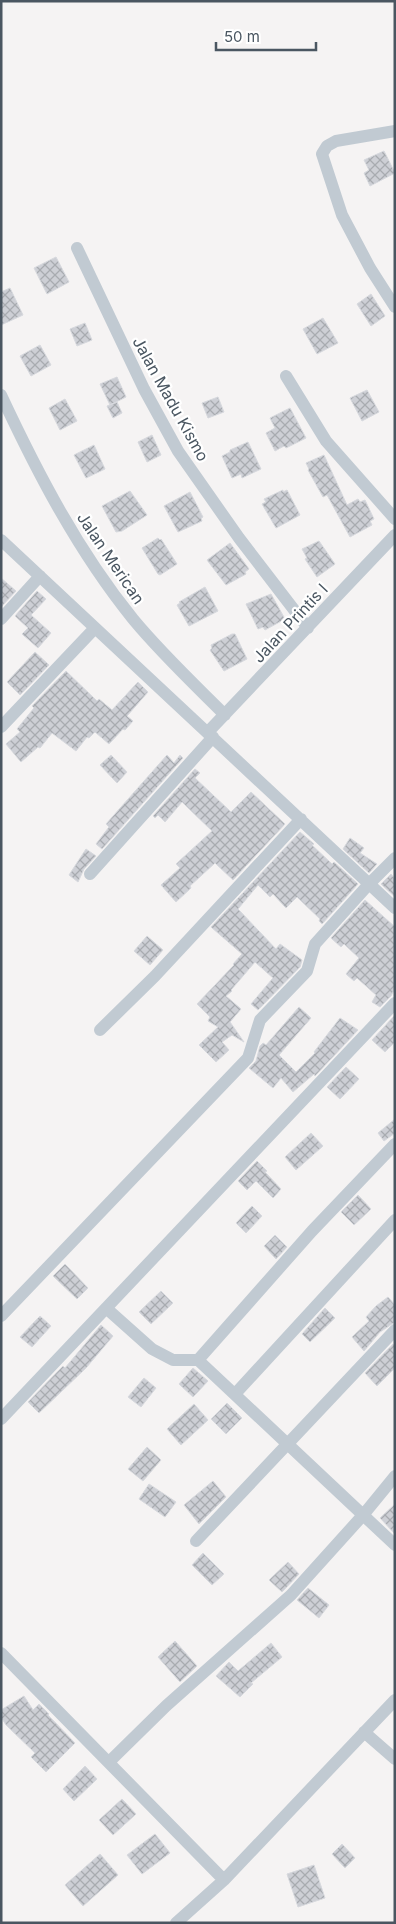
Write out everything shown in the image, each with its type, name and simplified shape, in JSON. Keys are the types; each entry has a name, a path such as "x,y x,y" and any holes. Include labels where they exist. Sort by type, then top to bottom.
{"street":[{"path":"395,130 336,141 327,146 322,154 342,215 370,268 395,307"},
{"name":"Jalan Madu Kismo","path":"77,248 144,389 178,451 239,538 308,628"},
{"path":"286,376 326,441 395,518"},
{"name":"Jalan Merican","path":"1,395 21,438 68,526 102,578 133,619 173,663 225,715"},
{"name":"Jalan Printis I","path":"90,874 211,735 225,715 395,536"},
{"path":"1,540 395,908"},
{"path":"1,619 40,576"},
{"path":"1,727 95,628"},
{"path":"100,1030 301,819"},
{"path":"1,1316 248,1058 260,1020 307,971 313,946 394,859"},
{"path":"1,1419 395,1003"},
{"path":"198,1360 312,1230 395,1144"},
{"path":"235,1394 395,1220"},
{"path":"106,1308 152,1349 173,1360 198,1360 286,1445 364,1514 395,1545"},
{"path":"196,1541 395,1330"},
{"path":"109,1762 166,1706 291,1595 364,1514 395,1476"},
{"path":"1,1652 224,1880"},
{"path":"176,1923 224,1880 395,1700"},
{"path":"364,1732 395,1759"}],"building":[{"path":"384,151 395,173 370,186 364,173 369,170 364,160"},
{"path":"56,257 69,282 47,294 34,268"},
{"path":"10,288 23,315 1,325 1,292"},
{"path":"371,294 385,316 371,326 357,304"},
{"path":"323,318 338,343 317,354 303,329"},
{"path":"85,323 92,340 77,346 70,329"},
{"path":"40,345 51,365 31,376 20,356"},
{"path":"117,377 126,397 110,405 100,384"},
{"path":"367,390 379,412 362,421 350,398"},
{"path":"218,397 224,412 208,418 202,403"},
{"path":"65,399 77,421 60,430 49,408"},
{"path":"117,402 122,413 113,418 107,406"},
{"path":"290,408 306,438 275,451 266,433 275,428 270,418"},
{"path":"152,435 161,455 147,462 138,442"},
{"path":"248,442 261,469 242,478 241,474 232,478 222,456"},
{"path":"94,445 105,469 86,478 74,455"},
{"path":"324,455 347,505 358,499 360,502 365,500 374,519 370,521 372,525 350,537 327,495 323,497 308,470 306,463"},
{"path":"283,490 283,492 287,490 300,515 276,528 262,504 266,502 264,499"},
{"path":"130,491 147,515 122,531 116,532 102,506"},
{"path":"190,492 203,517 201,518 202,521 178,532 164,506"},
{"path":"158,538 161,539 177,564 160,575 142,548"},
{"path":"319,541 335,564 317,577 305,559 307,558 302,549"},
{"path":"230,543 249,569 245,572 246,574 226,585 207,560"},
{"path":"1,578 16,591 1,607"},
{"path":"205,587 218,611 189,626 177,605"},
{"path":"37,591 46,599 31,615 51,633 38,648 22,634 28,628 15,616"},
{"path":"271,594 285,619 265,630 263,627 258,629 246,604"},
{"path":"235,634 247,659 224,671 210,650 212,648 211,645"},
{"path":"35,652 49,665 20,695 7,682"},
{"path":"66,671 97,701 99,699 112,710 138,682 148,692 127,716 133,721 109,744 95,732 89,738 87,737 76,751 52,733 40,748 38,747 21,762 6,744 20,732 17,729 34,708 32,706"},
{"path":"111,755 127,772 117,783 100,765"},
{"path":"167,755 174,763 180,755 183,758 102,849 96,844 109,827 106,824"},
{"path":"195,769 200,773 195,778 231,812 251,792 285,824 233,880 215,863 176,902 161,885 180,868 176,864 212,831 182,802 165,822 158,815 155,818 153,816"},
{"path":"300,832 332,864 334,862 358,884 322,924 319,921 320,919 297,897 286,908 273,894 270,897 258,885 238,909 276,949 280,944 302,960 300,967 258,1010 251,1004 273,978 255,962 231,990 226,996 241,1009 230,1022 244,1042 232,1035 222,1042 229,1050 216,1062 199,1045 218,1027 208,1021 210,1017 197,1004 242,954 211,927"},
{"path":"350,838 364,848 360,853 377,864 369,873 343,849"},
{"path":"86,849 96,856 84,869 78,882 69,875"},
{"path":"391,874 395,879 395,897 381,884"},
{"path":"365,900 395,927 395,988 391,996 380,1007 372,1002 376,995 357,978 354,981 346,974 359,958 344,944 341,947 331,938"},
{"path":"147,936 163,950 150,965 134,951"},
{"path":"299,1007 311,1018 279,1055 296,1072 315,1053 340,1018 358,1030 315,1076 314,1074 293,1092 281,1078 273,1088 249,1068 256,1061 260,1046 263,1043 266,1045"},
{"path":"395,1015 395,1042 385,1052 372,1040"},
{"path":"346,1067 359,1079 340,1099 327,1087"},
{"path":"395,1119 395,1133 384,1141 378,1133"},
{"path":"311,1133 323,1146 296,1170 285,1157"},
{"path":"257,1161 281,1189 273,1198 256,1181 247,1190 238,1181"},
{"path":"358,1195 371,1209 354,1225 341,1212"},
{"path":"252,1206 262,1216 246,1233 236,1223"},
{"path":"275,1235 287,1247 276,1259 264,1246"},
{"path":"65,1264 88,1288 77,1299 53,1276"},
{"path":"161,1291 173,1303 151,1324 139,1312"},
{"path":"388,1297 395,1305 395,1322 380,1332 364,1351 352,1337 369,1321 366,1317"},
{"path":"325,1308 335,1318 310,1342 302,1334"},
{"path":"40,1316 51,1326 32,1347 20,1337"},
{"path":"101,1325 113,1336 86,1368 39,1413 28,1402 63,1366 65,1368"},
{"path":"393,1344 395,1346 395,1368 377,1386 365,1373"},
{"path":"193,1368 208,1381 193,1397 179,1384"},
{"path":"144,1378 156,1388 141,1407 128,1397"},
{"path":"227,1403 242,1418 226,1434 211,1419"},
{"path":"194,1404 208,1420 181,1445 167,1429"},
{"path":"147,1447 161,1460 143,1481 128,1469"},
{"path":"213,1481 226,1497 199,1524 184,1505"},
{"path":"149,1484 176,1502 165,1517 139,1499"},
{"path":"395,1504 395,1534 380,1518"},
{"path":"203,1553 224,1574 212,1585 192,1565"},
{"path":"288,1562 299,1574 282,1592 269,1580"},
{"path":"308,1588 329,1605 319,1618 297,1600"},
{"path":"175,1641 197,1666 180,1682 158,1657"},
{"path":"271,1643 282,1657 251,1683 253,1684 240,1697 216,1676 229,1662 238,1671"},
{"path":"24,1696 33,1710 39,1704 75,1743 46,1772 31,1757 35,1753 6,1725 1,1717 1,1710"},
{"path":"85,1766 97,1779 74,1801 63,1789"},
{"path":"122,1799 136,1814 113,1835 99,1820"},
{"path":"155,1834 170,1853 142,1874 127,1855"},
{"path":"342,1844 355,1858 345,1868 332,1854"},
{"path":"100,1854 118,1875 83,1906 65,1885"},
{"path":"314,1865 325,1898 298,1907 287,1874"}]}
